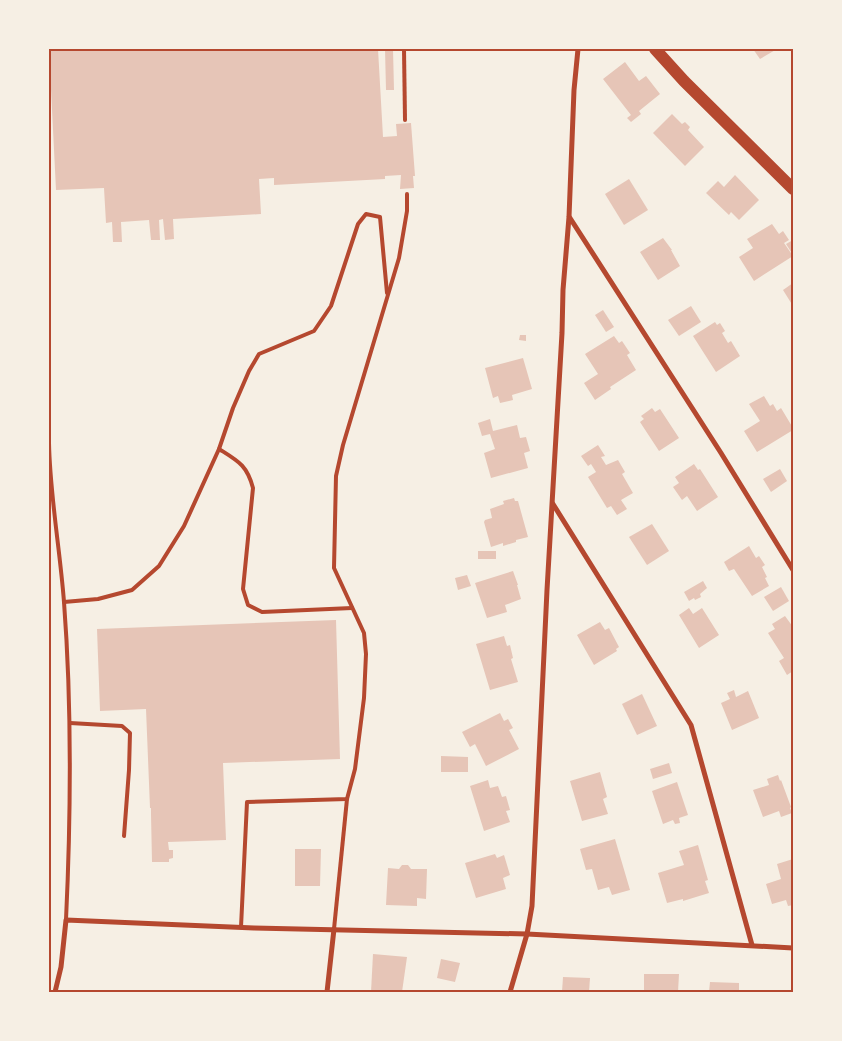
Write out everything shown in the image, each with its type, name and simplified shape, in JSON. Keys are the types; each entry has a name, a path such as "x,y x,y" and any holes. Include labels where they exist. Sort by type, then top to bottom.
{"main road":[{"path":"655,49 684,81 793,189"}],"street":[{"path":"510,992 527,934 532,906 563,290 578,49"},
{"path":"569,217 721,453 793,570"},
{"path":"553,504 691,725 752,946"},
{"path":"55,992 61,968 66,920 241,927 527,934 793,948"},
{"path":"327,992 334,929"}],"lane":[{"path":"404,49 405,120"},
{"path":"334,929 347,799 355,769 364,698 366,654 364,633 334,568 336,476 343,445 399,258 407,211 407,194"},
{"path":"64,602 98,600 132,590 158,566 184,526 219,448 249,371 259,354 314,331 331,306 358,224 366,214 380,217 388,295"},
{"path":"49,443 64,602 70,723 69,852 66,920"},
{"path":"219,448 239,461 250,474 253,488 243,589 248,605 262,612 352,608"},
{"path":"70,723 122,726 130,733 130,770 124,836"},
{"path":"241,927 247,802 347,799"}],"building":[{"path":"49,49 378,49 383,137 397,136 396,124 411,123 415,176 413,176 414,188 400,189 401,175 385,176 385,179 274,185 274,178 259,179 261,214 173,219 174,239 165,240 163,219 159,220 160,240 151,240 149,220 121,222 122,242 113,242 112,222 106,223 104,188 56,190"},
{"path":"385,49 393,49 394,90 386,90"},
{"path":"753,49 777,49 760,59"},
{"path":"625,62 639,81 646,76 660,94 639,111 641,114 631,122 627,118 631,115 603,79"},
{"path":"672,114 682,124 685,122 690,127 688,130 704,147 685,166 653,133"},
{"path":"735,175 759,200 739,220 731,212 729,215 706,193 718,181 724,187"},
{"path":"629,179 648,210 624,225 605,194"},
{"path":"772,224 779,234 783,231 789,240 784,243 793,256 754,281 739,257 753,248 747,239"},
{"path":"663,238 680,266 658,280 640,252"},
{"path":"793,240 793,255 786,244"},
{"path":"793,283 793,306 783,290"},
{"path":"691,306 701,322 679,336 668,320"},
{"path":"603,310 614,327 606,332 595,315"},
{"path":"715,322 717,325 720,323 725,331 722,333 728,343 731,341 740,356 716,372 693,336"},
{"path":"520,335 526,335 526,341 519,340"},
{"path":"614,336 619,343 622,341 630,353 627,355 636,370 610,387 611,389 595,400 584,383 598,374 585,354"},
{"path":"523,358 532,389 512,395 513,400 500,403 498,396 493,398 485,368"},
{"path":"764,396 770,406 773,404 777,411 781,408 793,430 757,452 744,431 760,421 749,404"},
{"path":"652,408 655,412 660,409 679,438 659,451 640,422 644,419 641,416"},
{"path":"490,419 493,431 517,425 520,438 526,437 530,451 524,453 528,468 491,478 484,453 495,449 490,434 482,436 478,423"},
{"path":"598,445 605,456 601,457 606,465 618,460 625,472 622,474 633,493 621,500 627,509 617,515 611,506 607,508 588,477 596,472 591,464 588,466 581,456"},
{"path":"694,464 698,470 700,469 718,497 697,511 687,496 682,500 673,487 679,483 675,477"},
{"path":"780,469 787,481 771,492 763,479"},
{"path":"514,498 515,501 518,501 528,537 503,546 503,543 491,547 484,522 492,518 490,509 504,504 503,501"},
{"path":"652,524 669,551 647,565 629,537"},
{"path":"749,546 756,558 759,556 765,565 762,567 769,586 752,596 734,569 729,571 724,562"},
{"path":"478,551 496,551 496,559 478,559"},
{"path":"513,571 521,599 505,605 507,612 487,618 475,583"},
{"path":"467,575 471,586 458,590 455,578"},
{"path":"703,581 707,588 700,594 701,597 689,601 684,592"},
{"path":"781,587 789,601 773,611 764,597"},
{"path":"689,608 693,614 702,608 719,635 699,648 679,615"},
{"path":"785,616 793,627 793,671 787,675 779,661 784,658 768,633 775,629 772,624"},
{"path":"336,620 340,759 223,763 226,840 168,842 169,850 173,850 173,858 169,859 169,862 152,862 146,709 100,711 97,629"},
{"path":"600,622 605,630 609,628 619,647 616,649 617,651 594,665 577,635"},
{"path":"504,636 507,646 510,645 513,658 511,659 518,682 490,690 476,644"},
{"path":"734,690 736,697 748,691 759,718 732,730 721,703 730,699 727,693"},
{"path":"642,694 657,726 637,735 622,704"},
{"path":"500,713 504,721 508,719 513,728 509,730 519,749 486,766 475,744 470,747 462,732"},
{"path":"441,756 468,757 468,772 441,772"},
{"path":"669,763 672,773 653,779 650,769"},
{"path":"600,772 607,797 603,799 608,814 582,821 570,781"},
{"path":"778,775 792,813 781,817 779,811 763,817 753,790 769,785 767,779"},
{"path":"488,780 490,788 498,786 502,797 506,796 510,810 506,811 510,822 484,831 470,786"},
{"path":"677,782 688,815 679,818 680,823 675,824 673,820 663,824 652,791"},
{"path":"615,839 630,890 612,895 609,887 598,890 592,869 586,870 580,849"},
{"path":"698,845 708,880 705,881 709,893 683,901 683,899 667,903 658,873 684,865 679,851"},
{"path":"295,849 321,849 320,886 295,886"},
{"path":"495,854 497,858 504,855 510,875 503,878 506,889 476,898 465,863"},
{"path":"793,859 793,905 788,906 786,900 772,904 766,884 781,879 777,864"},
{"path":"402,865 408,865 411,869 427,869 426,899 417,898 417,906 386,905 388,868 399,869"},
{"path":"373,954 407,957 402,992 371,992"},
{"path":"441,959 460,963 455,982 437,978"},
{"path":"644,974 679,974 678,992 644,992"},
{"path":"563,977 590,978 589,992 562,992"},
{"path":"710,982 739,983 739,992 709,992"},
{"path":"254,990 276,991 276,992 254,992"}]}
